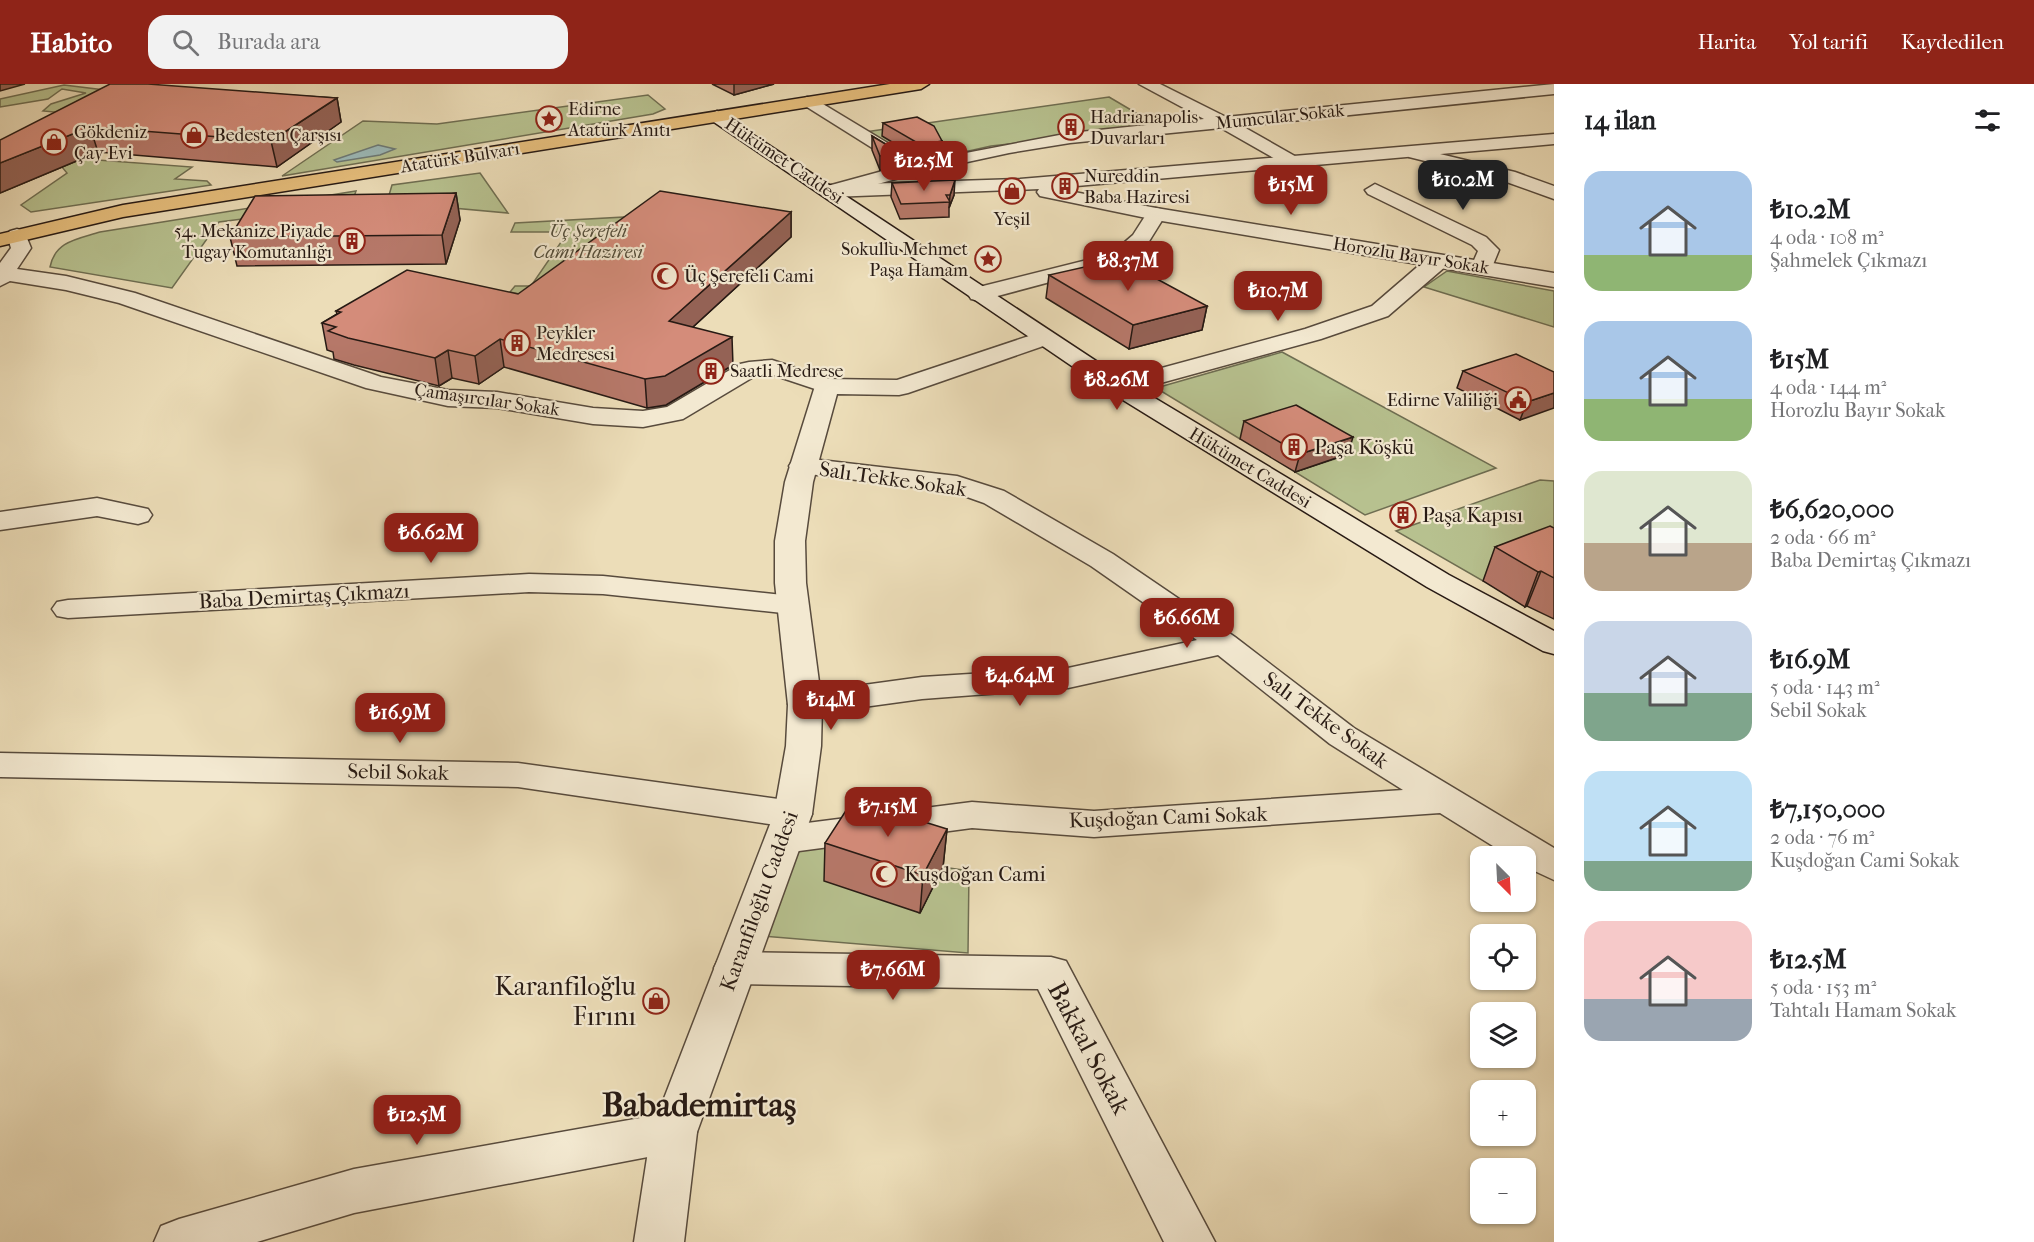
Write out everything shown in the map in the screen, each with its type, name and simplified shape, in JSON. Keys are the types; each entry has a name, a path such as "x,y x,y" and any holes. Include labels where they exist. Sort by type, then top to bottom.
{"main road":[{"name":"Atatürk Bulvarı","path":"4,230 712,113 871,84"},
{"name":"Atatürk Bulvarı","path":"712,113 807,102 900,85 921,84"}],"street":[{"path":"1147,84 1227,123 1293,163"},
{"name":"Mumcular Sokak","path":"831,191 915,166 997,149 1070,138 1554,89"},
{"path":"807,102 915,166"},
{"name":"Hükümet Caddesi","path":"712,113 1119,387 1438,581 1554,644"},
{"path":"831,191 1020,185 1415,153 1554,139"},
{"path":"1415,153 1508,176 1554,192"},
{"name":"Horozlu Bayır Sokak","path":"1020,185 1090,202 1156,214 1554,280"},
{"path":"1375,190 1479,240 1489,250 1482,267"},
{"path":"979,294 1118,258 1141,239 1156,214"},
{"name":"Çamaşırcılar Sokak","path":"4,230 21,248 1,275 66,283 127,298 375,382 448,398 496,400 593,416 643,419 674,414 749,369 772,367 827,386"},
{"path":"1119,387 1313,334 1380,311 1438,261"},
{"path":"827,386 899,388 1044,338"},
{"name":"Karanfiloğlu Caddesi","path":"659,1242 674,1132 789,826 802,765 805,704 792,605 790,541 803,466 827,386"},
{"name":"Salı Tekke Sokak","path":"803,466 957,484 994,497 1102,560 1224,644 1342,736 1554,866"},
{"path":"4,527 97,507 138,515"},
{"name":"Baba Demirtaş Çıkmazı","path":"68,609 529,583 603,585 792,605"},
{"path":"805,704 921,688 1068,678 1224,644"},
{"name":"Sebil Sokak","path":"0,765 518,775 789,826"},
{"name":"Kuşdoğan Cami Sokak","path":"789,826 972,815 1094,824 1444,800"},
{"name":"Bakkal Sokak","path":"735,969 1051,973 1190,1242"},
{"path":"179,1242 354,1191 674,1132"}],"green space":[{"path":"64,85 113,91 65,113 43,111 51,104 86,93 62,89 48,99 0,107 0,99"},
{"path":"648,95 665,109 653,114 282,176 363,121 437,124"},
{"path":"1109,97 1160,127 991,146 915,163 865,132"},
{"path":"38,157 192,167 175,179 207,181 211,185 31,212 21,205 67,173 62,167"},
{"path":"480,173 508,213 387,202 392,185"},
{"path":"356,191 351,205 219,222 172,288 50,267 53,258 62,246 100,232"},
{"name":"Üç Şerefeli Cami Haziresi","path":"662,215 548,300 510,292 515,286 531,286 568,232 511,232 515,223"},
{"path":"1447,271 1554,291 1554,327 1424,287"},
{"path":"1282,352 1496,468 1365,515 1295,472 1347,455 1240,439 1156,388"},
{"path":"1540,480 1554,481 1554,569 1483,581 1396,531"},
{"path":"851,837 919,913 943,867 969,871 968,953 762,936 789,845"}],"water":[{"path":"378,145 395,149 380,155 337,162 334,160"}],"building":[{"path":"110,84 148,84 337,98 271,141 90,127 0,163 0,140"},
{"path":"917,117 934,126 942,141 921,145 883,123"},
{"path":"872,136 897,151 880,156"},
{"path":"955,180 950,195 946,195 950,202 901,204 892,183"},
{"path":"660,191 791,212 669,321 732,337 665,376 645,379 500,339 475,356 448,350 435,358 348,338 328,331 336,327 322,323 341,312 336,311 407,270 518,294"},
{"path":"456,193 442,235 230,237 255,196"},
{"path":"1120,259 1207,306 1133,325 1049,275"},
{"path":"1516,354 1554,372 1554,393 1527,402 1463,371"},
{"path":"1296,405 1353,437 1300,454 1244,421"},
{"path":"1550,526 1554,528 1554,578 1541,571 1538,572 1495,547"},
{"path":"873,806 947,829 923,875 825,843 847,809"}],"place":[{"name":"Edirne Atatürk Anıtı","path":"549,119"},
{"name":"Hadrianapolis Duvarları","path":"1071,127"},
{"name":"Bedesten Çarşısı","path":"194,135"},
{"name":"Gökdeniz Çay Evi","path":"54,142"},
{"name":"Nureddin Baba Haziresi","path":"1065,186"},
{"name":"Yeşil","path":"1012,191"},
{"name":"54. Mekanize Piyade Tugay Komutanlığı","path":"352,241"},
{"name":"Sokullu Mehmet Paşa Hamam","path":"988,259"},
{"name":"Üç Şerefeli Cami","path":"665,276"},
{"name":"Peykler Medresesi","path":"517,343"},
{"name":"Saatli Medrese","path":"711,371"},
{"name":"Edirne Valiliği","path":"1518,400"},
{"name":"Paşa Köşkü","path":"1294,447"},
{"name":"Paşa Kapısı","path":"1403,515"},
{"name":"Kuşdoğan Cami","path":"884,874"},
{"name":"Karanfiloğlu Fırını","path":"656,1001"}],"district":[{"name":"Babademirtaş","path":"699,1105"}]}
